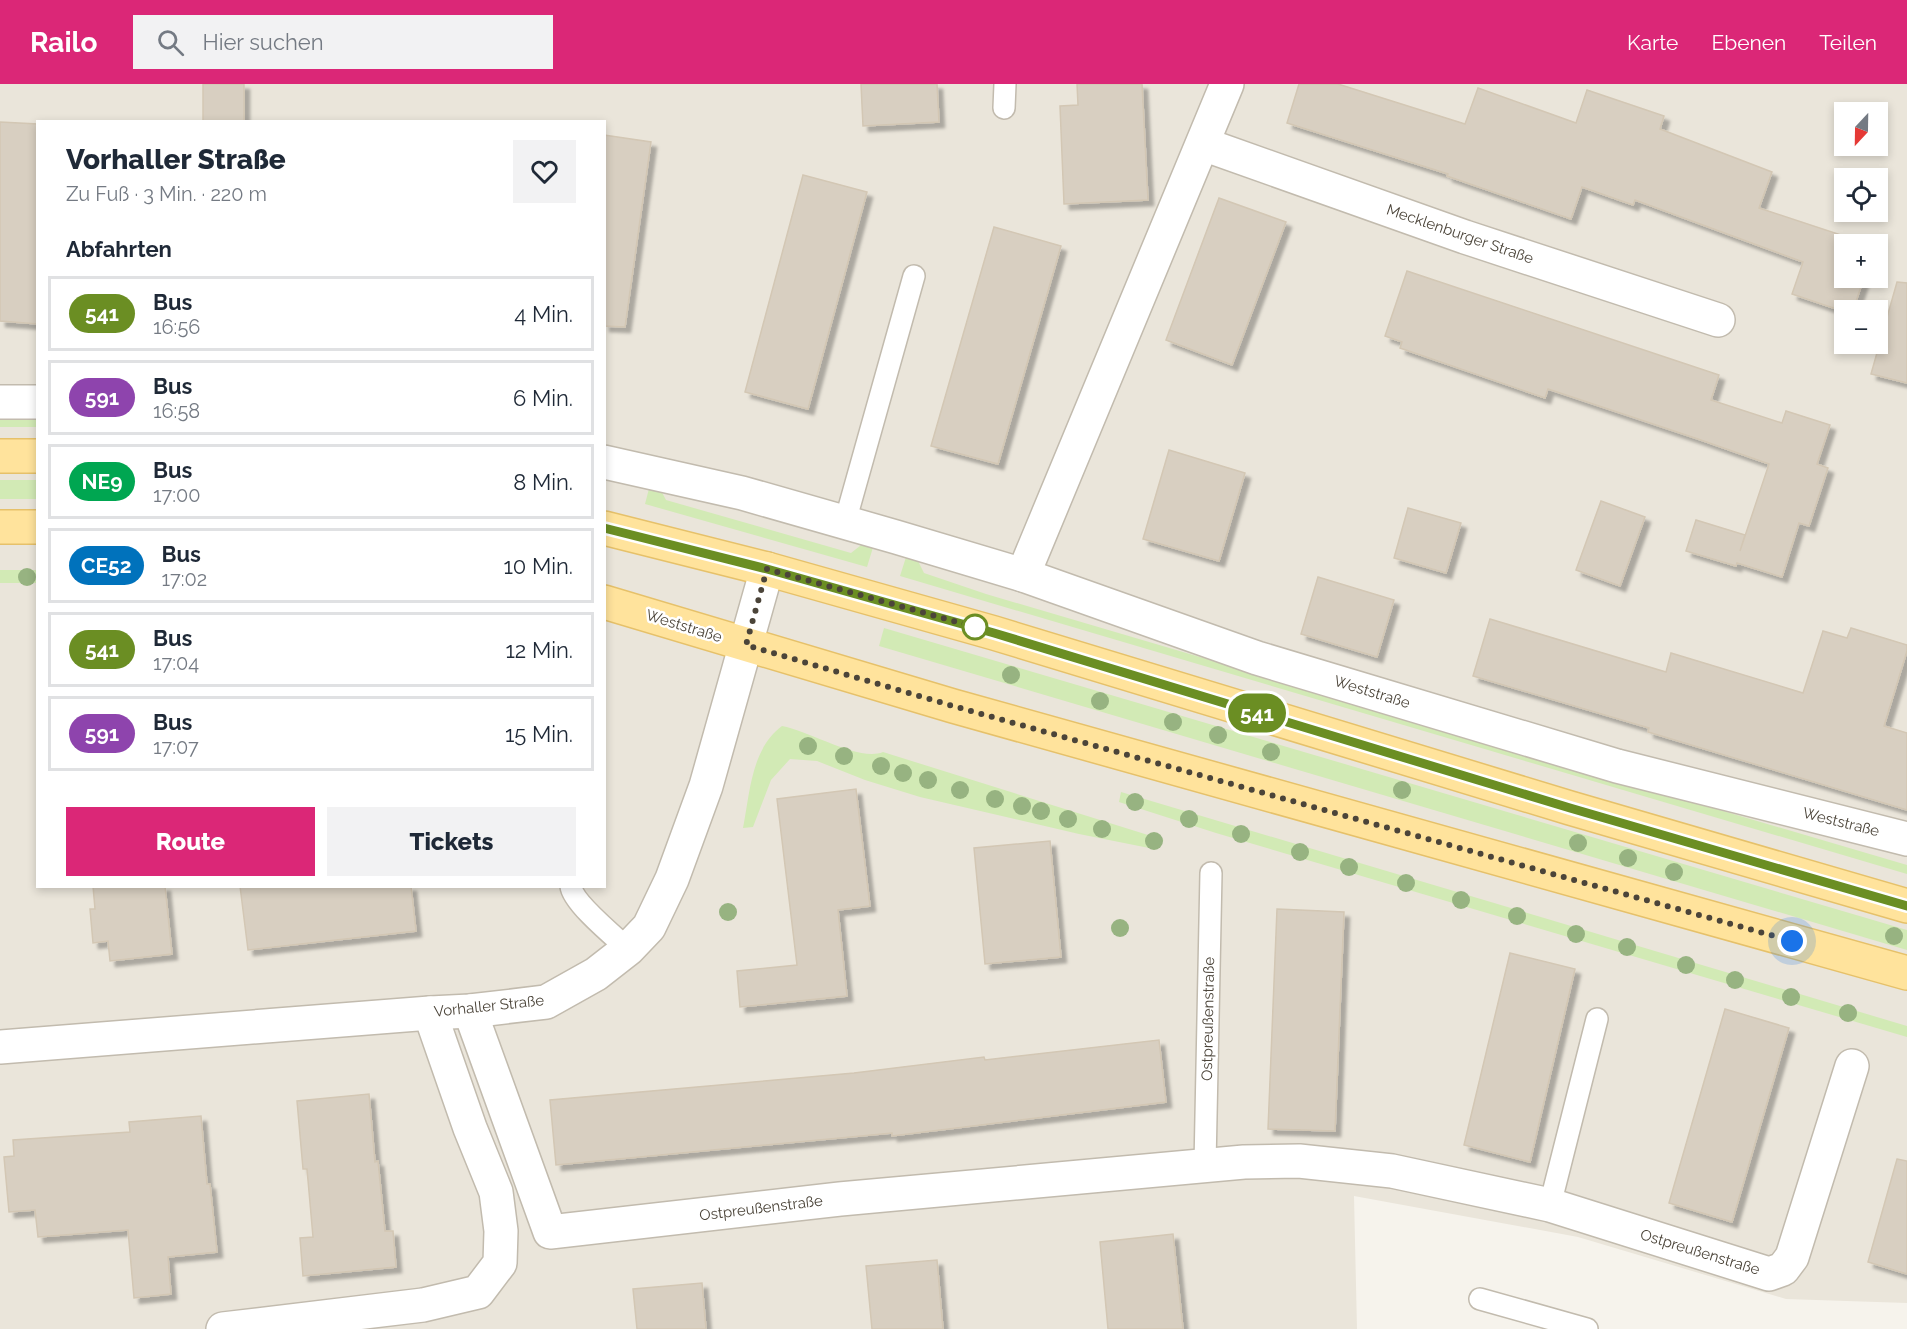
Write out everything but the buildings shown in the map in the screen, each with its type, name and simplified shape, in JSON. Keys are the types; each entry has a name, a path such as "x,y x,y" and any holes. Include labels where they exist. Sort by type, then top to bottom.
{"main road":[{"path":"0,456 36,456"},
{"path":"0,527 36,527"},
{"path":"606,529 767,569 994,633 1570,808 1907,906"},
{"name":"Weststraße","path":"606,603 965,710 1907,973"}],"street":[{"path":"1023,575 1227,84"},
{"name":"Mecklenburger Straße","path":"1203,144 1465,237 1718,320"},
{"path":"0,402 36,402"},
{"name":"Weststraße","path":"606,462 742,493 1023,575 1257,658 1594,759 1907,839"},
{"name":"Vorhaller Straße","path":"0,1047 470,1011 546,1002 596,974 628,949 649,927 672,879 706,786 767,569"},
{"name":"Ostpreußenstraße","path":"470,1011 550,1232 840,1199 1205,1165 1299,1161 1392,1171 1550,1206 1769,1274 1783,1269 1792,1257 1851,1066"},
{"path":"223,1329 423,1305 478,1292 500,1263 501,1231 496,1192 470,1128 430,1013"}],"lane":[{"path":"1004,108 1005,84"},
{"path":"845,522 914,276"},
{"name":"Ostpreußenstraße","path":"1205,1165 1211,873"},
{"path":"571,888 587,911 628,949"},
{"path":"1550,1206 1597,1019"},
{"path":"1480,1299 1587,1329"}],"shaded area":[{"path":"0,84 1907,84 1907,1303 1786,1299 1578,1237 1354,1196 1357,1329 0,1329"}],"green space":[{"path":"0,418 36,419 36,427 0,427"},
{"path":"0,480 36,480 36,499 0,499"},
{"path":"651,481 657,483 666,500 851,553 865,542 875,541 867,567 645,504"},
{"path":"907,554 915,555 924,573 986,594 1907,865 1907,874 900,576"},
{"path":"0,570 36,570 36,583 0,583"},
{"path":"884,628 1907,930 1907,950 879,646"},
{"path":"782,726 861,753 883,752 1164,840 1149,848 1079,834 920,797 865,780 817,761 790,759 771,780 753,827 743,828 750,786 758,759 772,736"},
{"path":"1121,792 1907,1026 1907,1037 1216,833 1119,802"}],"bus line":[{"name":"541","path":"606,529 767,569 994,633 1570,808 1907,906"}],"route":[{"path":"975,627 767,569 746,645 953,706 1792,941"}]}
